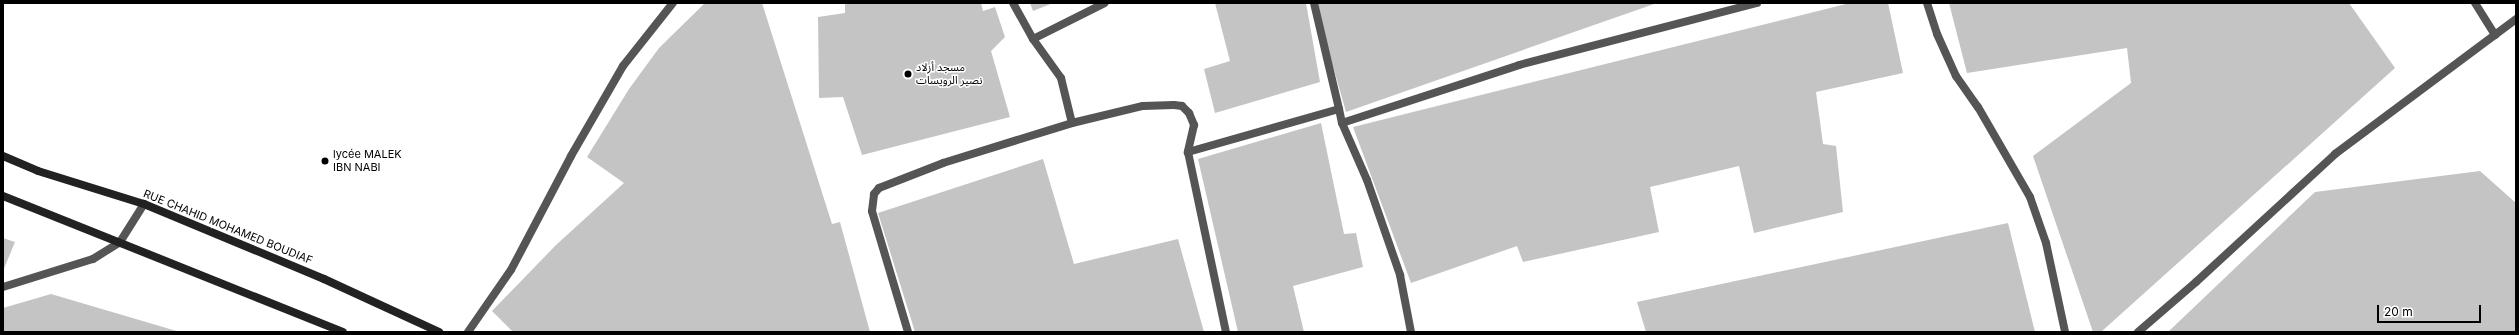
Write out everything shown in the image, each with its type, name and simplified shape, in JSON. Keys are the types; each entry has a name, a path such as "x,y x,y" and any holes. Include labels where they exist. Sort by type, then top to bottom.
{"main road":[{"name":"RUE CHAHID MOHAMED BOUDIAF","path":"3,156 38,170 144,204 324,278 439,332"},
{"path":"3,196 343,332"}],"street":[{"path":"468,332 512,270 571,156 624,66 673,3"},
{"path":"1013,3 1033,39 1061,78 1072,123"},
{"path":"1033,39 1105,3"},
{"path":"1314,3 1342,123 1367,180 1400,275 1411,332"},
{"path":"1342,123 1519,66 1757,3"},
{"path":"1927,3 1937,34 1956,76 1978,107 2030,197 2046,243 2065,332"},
{"path":"2475,3 2495,34"},
{"path":"2138,332 2196,282 2335,154 2516,19"},
{"path":"908,332 872,210 874,194 880,188 943,163 1072,123 1143,106 1182,106 1189,113 1194,125 1188,152 1226,332"},
{"path":"1188,152 1339,109"},
{"path":"3,287 93,259 120,242 144,204"}],"building":[{"path":"705,3 762,3 832,224 840,222 870,332 513,332 492,311 556,245 624,183 587,157 629,89 659,48"},
{"name":"مسجد أزلاد نصير الرويسات","path":"845,3 981,3 983,11 995,7 1005,37 991,51 1010,117 862,155 843,97 819,98 818,17 845,13"},
{"path":"1030,3 1053,3 1033,11"},
{"path":"1215,3 1306,3 1320,82 1215,113 1204,69 1230,61"},
{"path":"1318,3 1657,3 1346,112 1323,31"},
{"path":"1850,3 1888,3 1903,73 1816,92 1823,144 1836,146 1843,212 1754,233 1739,166 1650,187 1659,232 1523,262 1517,246 1411,283 1353,127"},
{"path":"1949,3 2349,3 2395,68 2101,332 2093,332 2033,156 2131,83 2127,48 1967,73"},
{"path":"1321,123 1344,234 1356,233 1363,267 1293,286 1304,332 1238,332 1198,159"},
{"path":"1043,159 1074,264 1178,239 1204,332 915,332 878,213"},
{"path":"2480,171 2516,203 2516,332 2168,332 2315,192"},
{"path":"2008,223 2035,332 1646,332 1637,302"},
{"path":"3,238 15,242 3,271"},
{"path":"51,294 180,332 3,332 3,308"}],"place":[{"name":"مسجد أزلاد نصير الرويسات","path":"908,74"},
{"name":"lycée MALEK IBN NABI","path":"325,161"}]}
